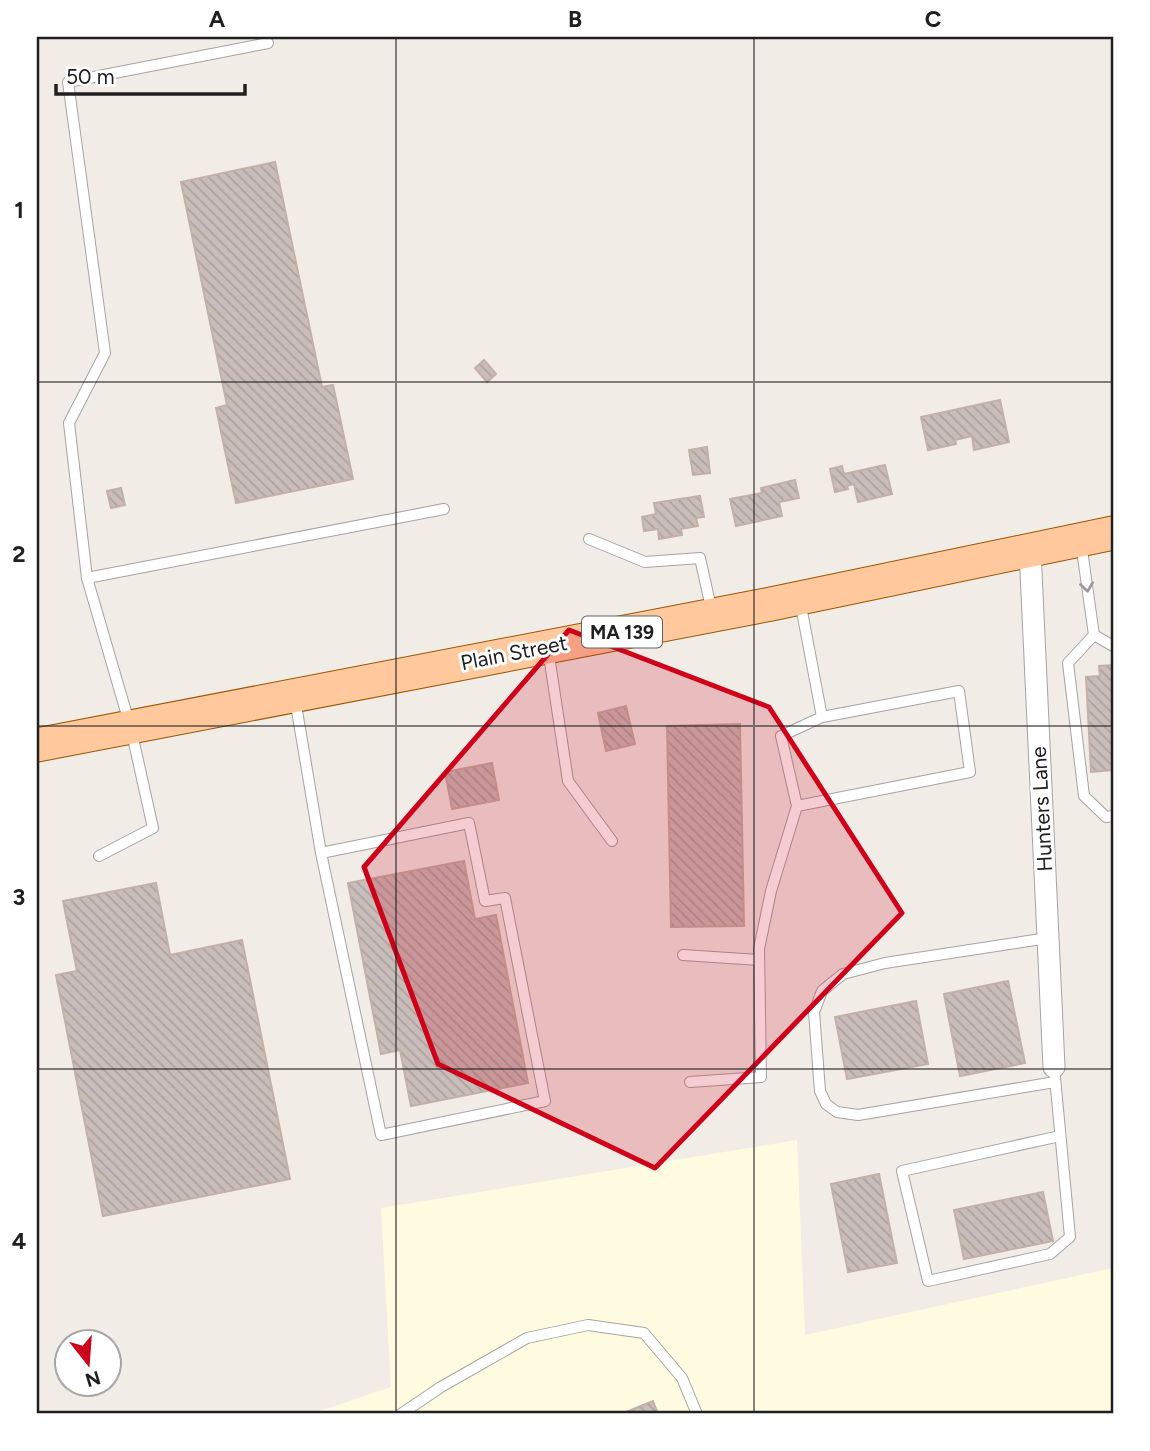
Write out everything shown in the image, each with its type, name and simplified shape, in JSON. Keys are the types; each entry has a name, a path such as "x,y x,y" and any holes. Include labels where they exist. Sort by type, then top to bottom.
{"main road":[{"name":"Plain Street","path":"37,745 800,598 1113,533"}],"street":[{"name":"Hunters Lane","path":"1030,550 1055,1075"}],"lane":[{"path":"99,856 153,828 131,729 87,578 69,423 105,353 68,82 268,43"},
{"path":"87,578 444,509"},
{"path":"589,539 645,562 700,558 713,615"},
{"path":"1081,540 1094,635 1069,663 1084,796 1106,817 1113,816"},
{"path":"800,598 822,717"},
{"path":"1094,635 1113,646"},
{"path":"548,646 568,781 612,841"},
{"path":"690,1082 761,1077 759,949 771,891 797,806 781,736 822,717 959,691 970,772 797,806"},
{"path":"294,696 321,853 381,1135 545,1101 505,898 485,901 469,823 321,853"},
{"path":"1048,938 884,963 843,974 822,991 814,1012 820,1091 826,1104 837,1112 858,1115 1055,1075 1070,1237 1051,1254 928,1281 902,1171 1060,1136"},
{"path":"682,955 759,960"},
{"path":"401,1414 441,1387 527,1338 588,1325 644,1333 682,1378 697,1414"}],"highlighted area":[{"path":"569,630 769,707 902,913 655,1168 438,1064 364,867"}],"shaded area":[{"path":"797,1140 805,1335 1113,1268 1113,1414 311,1414 391,1387 381,1208"}],"building":[{"path":"275,162 322,387 333,385 353,479 236,503 216,408 227,405 181,182"},
{"path":"484,360 496,374 487,382 475,368"},
{"path":"1000,400 1009,442 974,450 972,436 955,440 956,444 928,450 921,417"},
{"path":"707,447 710,473 693,475 689,450"},
{"path":"885,465 892,494 858,502 854,484 847,486 848,489 835,492 830,469 842,466 844,474"},
{"path":"795,480 799,498 779,502 782,516 736,526 730,499 762,493 761,488"},
{"path":"121,488 125,505 111,508 107,491"},
{"path":"700,496 704,517 696,518 698,526 681,529 682,535 659,539 658,529 644,531 642,517 656,514 654,503"},
{"path":"1113,665 1113,770 1091,772 1086,677 1100,676 1099,666"},
{"path":"626,706 635,744 606,751 598,713"},
{"path":"740,724 744,926 671,927 667,726"},
{"path":"492,763 499,800 452,809 445,772"},
{"path":"464,861 475,919 496,915 528,1083 411,1106 400,1050 381,1054 348,883"},
{"path":"156,883 170,955 242,940 290,1179 103,1216 56,975 77,971 63,901"},
{"path":"1008,981 1025,1063 960,1076 944,994"},
{"path":"916,1001 928,1064 847,1079 835,1017"},
{"path":"879,1174 897,1263 848,1272 831,1184"},
{"path":"1043,1192 1053,1241 964,1259 954,1210"},
{"path":"653,1401 658,1414 621,1414"}]}
